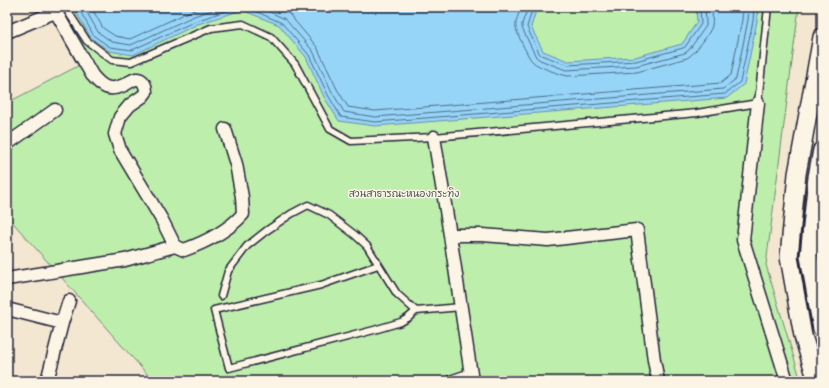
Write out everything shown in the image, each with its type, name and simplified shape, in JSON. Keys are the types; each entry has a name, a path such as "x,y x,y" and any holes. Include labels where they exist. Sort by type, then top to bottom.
{"main road":[{"path":"817,381 803,336 789,257 797,174 822,37"},
{"path":"822,150 817,177 809,256 818,279 822,329"}],"street":[{"path":"7,32 58,9 92,75 99,84 108,88 118,88 136,79 142,80 146,86 146,92 130,106 120,118 114,134 120,150 162,220 175,246 184,250 222,232 237,221 243,214 242,197 236,164 225,129"},
{"path":"758,103 743,240 787,381"},
{"path":"7,144 55,110"},
{"path":"434,137 471,378 453,381"},
{"path":"450,235 482,235 548,240 637,230 658,381"},
{"path":"7,280 125,260 175,246"},
{"path":"47,381 69,301"},
{"path":"7,309 62,323"}],"lane":[{"path":"58,9 86,41 112,60 130,62 211,28 243,24 271,37 295,64 330,129 351,141 434,137 697,113 758,103 768,7"},
{"path":"221,296 228,271 247,246 291,214 308,206 329,215 355,234 366,246 397,294 416,311"},
{"path":"378,265 321,285 214,310 229,368 401,322 416,311 461,307"}],"green space":[{"name":"สวนสาธารณะหนองกระทิง","path":"46,7 799,7 766,265 801,381 147,381 147,374 7,216 7,103 78,66"}],"water":[{"path":"73,7 537,7 531,27 543,51 568,61 635,57 682,44 697,22 696,7 758,7 757,21 744,84 727,98 375,126 339,121 324,97 306,57 279,25 242,10 198,24 133,55 109,51 91,38"}]}
